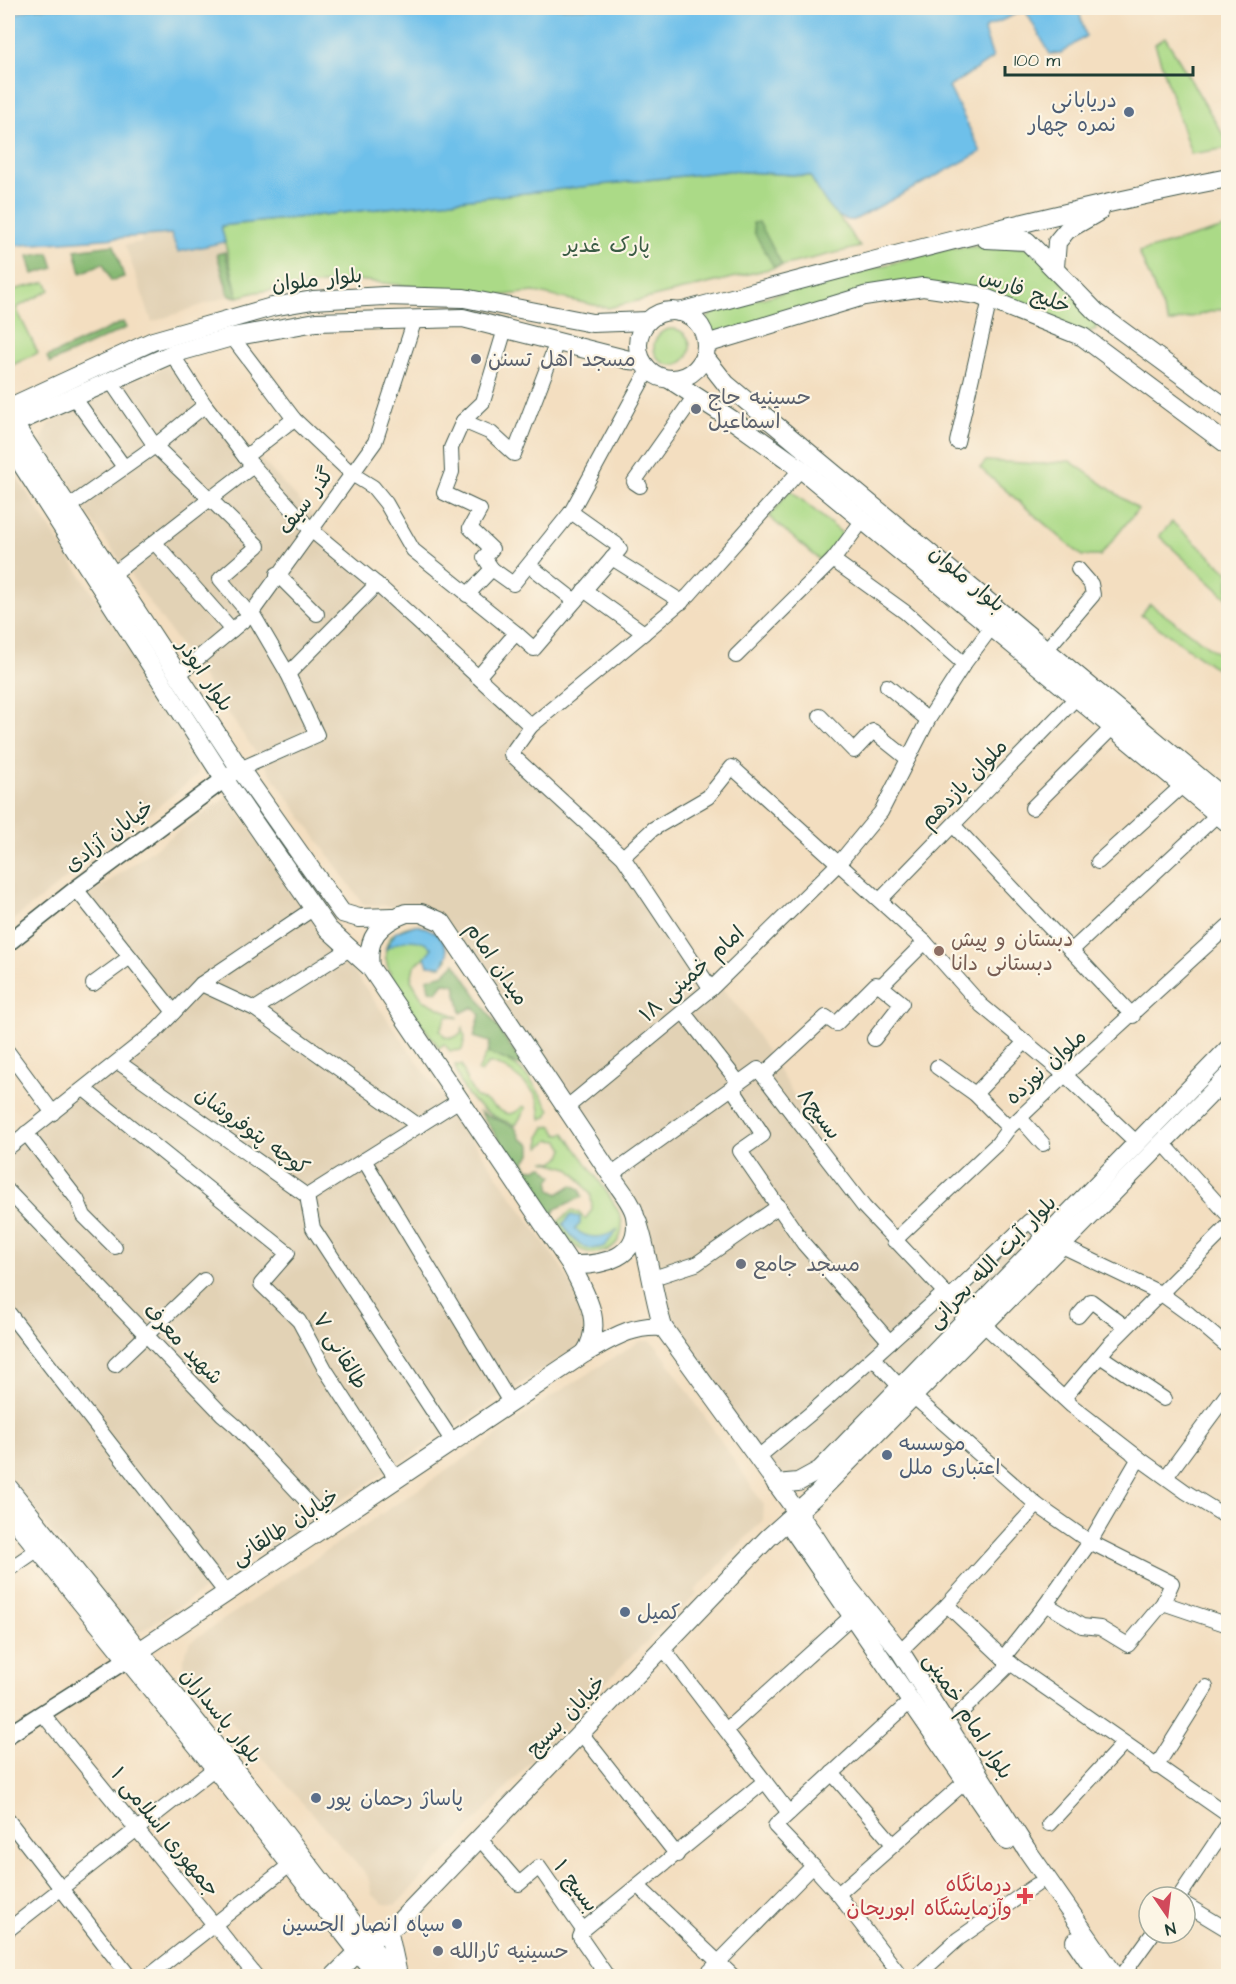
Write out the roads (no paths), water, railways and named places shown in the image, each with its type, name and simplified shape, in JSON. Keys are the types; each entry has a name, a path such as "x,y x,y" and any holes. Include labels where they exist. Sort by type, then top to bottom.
{"main road":[{"name":"خلیج فارس","path":"679,312 950,240 1126,198 1228,178"},
{"path":"1055,267 1057,242 1067,230 1089,216 1126,198"},
{"name":"خلیج فارس","path":"950,240 1008,238 1027,241 1055,267 1096,312 1228,410"},
{"name":"خلیج فارس","path":"705,350 864,296 923,287 990,299 1083,337 1228,445"},
{"name":"بلوار ملوان","path":"9,418 153,341 272,306 313,300 384,296 464,298 592,323 648,321"},
{"path":"679,312 698,324 705,350 696,369 684,377 669,379 645,366 638,340 648,321 657,315 679,312"},
{"name":"بلوار ملوان","path":"9,418 73,396 172,354 232,337 316,322 463,318 645,366"},
{"name":"بلوار ملوان","path":"705,350 726,384 1046,650 1111,718 1183,785 1225,812"},
{"name":"بلوار ملوان","path":"669,379 694,397 731,418 801,469 991,628 1077,697 1111,718 1225,812"},
{"name":"بلوار ابوذر","path":"9,418 240,768 342,913"},
{"name":"بلوار ابوذر","path":"8,443 224,779 328,929 370,967"},
{"path":"328,929 334,930 340,926 343,920 342,913 359,918 393,917"},
{"name":"میدان امام","path":"393,917 405,913 421,913 442,922 611,1175 635,1215 646,1248 650,1279 663,1327"},
{"path":"393,917 373,935 368,954 370,967 570,1265 594,1314 594,1333 585,1353"},
{"name":"بلوار آیت الله بحرانی","path":"1054,1242 1137,1143 1228,1049"},
{"name":"بلوار آیت الله بحرانی","path":"768,1538 816,1495 858,1442 1054,1242 1225,1087"},
{"path":"570,1265 595,1266 620,1256 632,1241 635,1215"},
{"name":"خیابان طالقانی","path":"133,1655 585,1353 630,1329 645,1325 663,1327"},
{"name":"بلوار امام خمینی","path":"663,1327 776,1484 792,1517 853,1615 905,1675 1115,1977"},
{"name":"بلوار آیت الله بحرانی","path":"776,1484 798,1482 820,1470 858,1442"},
{"path":"768,1538 777,1509 776,1484"},
{"name":"بلوار پاسداران","path":"8,1487 215,1768 291,1864 364,1946"},
{"path":"813,1534 808,1513 816,1495"},
{"name":"بلوار پاسداران","path":"8,1512 37,1550 133,1655 364,1946 372,1969 394,1977"},
{"name":"بلوار امام خمینی","path":"792,1517 813,1534 845,1583 900,1651 912,1700 1099,1977"},
{"name":"خیابان بسیج","path":"393,1931 479,1838 768,1538"},
{"path":"334,1977 364,1946 393,1931"},
{"path":"372,1969 393,1931"},
{"path":"393,1931 399,1977"}],"street":[{"path":"957,442 990,299"},
{"name":"گذر سیف","path":"178,675 250,615 380,432 415,319"},
{"path":"505,329 483,402 463,421 451,448 452,472 444,493 480,510 470,528 492,549 484,557 492,569 513,584 571,512 645,366"},
{"path":"232,337 294,419 352,474 373,487 386,503 413,550 534,649 620,549 616,543 571,512"},
{"path":"463,421 491,433 514,454 557,342"},
{"path":"172,354 205,405 249,461 310,530 377,584 531,726"},
{"path":"110,380 155,446 258,546 220,579 250,615 254,616 288,674 317,735 240,768"},
{"path":"73,396 124,468"},
{"path":"640,486 634,482 694,397"},
{"path":"67,508 155,446 205,405"},
{"path":"112,575 210,499 294,419"},
{"path":"711,989 622,857 511,754 531,726 682,602 801,469"},
{"path":"736,656 833,561 863,520"},
{"path":"155,543 232,630"},
{"path":"612,558 682,602"},
{"path":"833,561 905,612 964,664"},
{"path":"529,565 644,633"},
{"path":"467,594 492,569"},
{"path":"1046,650 1093,595 1090,584 1078,569"},
{"path":"277,574 317,614"},
{"path":"288,674 377,584"},
{"name":"امام خمینی ۱۸","path":"566,1108 711,989 839,863 881,812 928,720 964,664 991,628"},
{"path":"478,677 516,633"},
{"path":"887,686 928,720"},
{"name":"ملوان یازدهم","path":"880,900 1077,697"},
{"path":"820,716 854,751 873,731 908,759"},
{"path":"1032,808 1111,718"},
{"path":"622,857 653,829 708,797 732,767 925,942 981,1005 1065,1075 1137,1143"},
{"name":"خیابان آزادی","path":"8,943 76,889 240,768"},
{"path":"1098,862 1183,785"},
{"path":"1071,951 1225,812"},
{"path":"954,826 1133,1016"},
{"path":"76,889 174,1012"},
{"path":"8,1148 157,1030 201,984 314,908"},
{"name":"ملوان نوزده","path":"894,1241 998,1143 1009,1128 1065,1075 1133,1016 1228,926"},
{"path":"881,986 925,942"},
{"path":"255,1009 351,948"},
{"path":"93,984 130,957"},
{"path":"201,984 255,1009 418,1126"},
{"path":"611,1175 758,1069 763,1075 826,1017 836,1024 876,984 902,1003 874,1039"},
{"path":"684,1013 735,1085 763,1135 740,1151 804,1244 890,1342"},
{"path":"975,1095 1024,1042"},
{"path":"8,1052 53,1113"},
{"name":"کوچه پتوفروشان","path":"118,1062 307,1196 458,1101"},
{"path":"937,1067 975,1095 1009,1128"},
{"name":"بسیج۸","path":"763,1075 861,1203 946,1296 1064,1398 1135,1455 1228,1518"},
{"name":"طالقانی ۷","path":"84,1089 288,1253 261,1284 299,1321 325,1369 397,1480"},
{"path":"1020,1118 1043,1144"},
{"path":"26,1133 77,1199 84,1216 115,1247"},
{"path":"1163,1143 1228,1215"},
{"path":"364,1160 511,1404"},
{"name":"شهید معرف","path":"8,1191 237,1427 328,1526"},
{"path":"307,1196 313,1228 453,1442"},
{"path":"650,1279 696,1264 779,1206"},
{"path":"757,1458 946,1296 1029,1221 1054,1242 1160,1293 1228,1347"},
{"path":"1064,1398 1126,1328 1228,1226"},
{"path":"115,1365 204,1280"},
{"path":"1078,1316 1091,1300 1126,1328"},
{"path":"8,1312 226,1593"},
{"path":"1100,1356 1164,1399"},
{"path":"873,1358 907,1392 1037,1505 1090,1542 1172,1582 1163,1603 1128,1645 1100,1628 1082,1626 1046,1604"},
{"path":"1166,1477 1228,1393"},
{"path":"959,1714 1007,1660 1090,1542 1135,1455"},
{"path":"900,1651 947,1605 1037,1505"},
{"path":"8,1570 37,1550"},
{"path":"1163,1603 1228,1625"},
{"path":"947,1605 1007,1660 1123,1744 1228,1815"},
{"path":"726,1730 853,1615"},
{"path":"663,1648 789,1813"},
{"name":"خیابان طالقانی","path":"8,1736 133,1655"},
{"path":"1156,1767 1206,1687"},
{"path":"901,1977 838,1894 775,1826 912,1700"},
{"name":"جمهوری اسلامی ۱","path":"42,1713 256,1977"},
{"path":"581,1733 677,1855"},
{"path":"1049,1824 1123,1744"},
{"path":"8,1929 215,1768"},
{"path":"832,1773 893,1844"},
{"name":"بسیج ۱","path":"479,1838 519,1884 538,1867 583,1930 765,1781"},
{"path":"838,1894 966,1781"},
{"path":"8,1820 129,1977"},
{"path":"1187,1885 1228,1824"},
{"path":"149,1977 291,1864"},
{"path":"705,1977 813,1866"},
{"path":"917,1977 958,1940 1036,1885"},
{"path":"638,1886 733,1977"},
{"path":"1197,1911 1228,1930"},
{"path":"583,1930 580,1937 607,1977"},
{"path":"1122,1977 1145,1945"}],"water":[{"path":"34,8 1078,8 1086,36 1061,53 1050,54 1025,10 987,27 984,31 993,58 949,87 981,152 854,220 846,220 833,212 810,176 729,171 221,226 225,242 178,252 171,234 8,246 8,16"},
{"path":"415,925 427,928 444,942 448,954 442,966 428,965 425,957 432,948 421,941 408,940 385,950 396,932"},
{"path":"571,1215 580,1217 580,1224 575,1229 585,1235 602,1236 618,1229 605,1246 591,1249 575,1241 563,1224"}],"place":[{"name":"دریابانی نمره چهار","path":"1129,112"},
{"name":"مسجد اهل تسنن","path":"476,359"},
{"name":"حسینیه حاج اسماعیل","path":"696,409"},
{"name":"دبستان و پیش دبستانی دانا","path":"939,951"},
{"name":"مسجد جامع","path":"741,1264"},
{"name":"موسسه اعتباری ملل","path":"887,1455"},
{"name":"کمیل","path":"625,1612"},
{"name":"پاساژ رحمان پور","path":"316,1798"},
{"name":"درمانگاه وآزمایشگاه ابوریحان","path":"1025,1896"},
{"name":"سپاه انصار الحسین","path":"457,1924"},
{"name":"حسینیه ثارالله","path":"438,1951"}],"park label":[{"name":"پارک غدیر","path":"607,245"}]}
